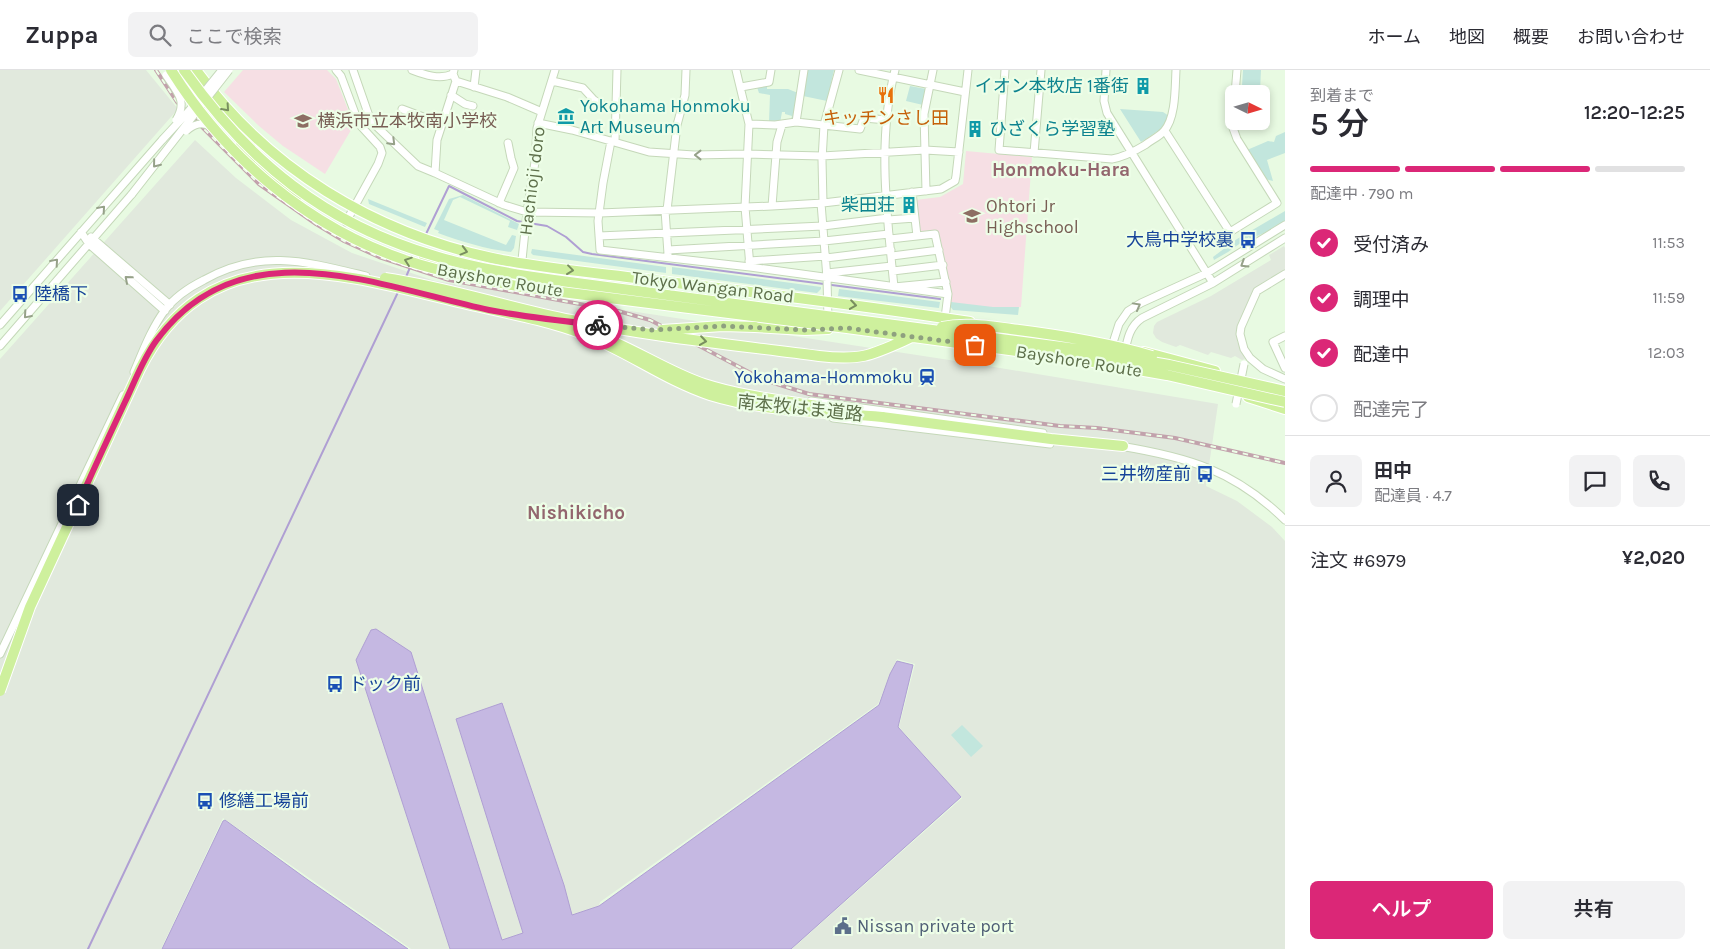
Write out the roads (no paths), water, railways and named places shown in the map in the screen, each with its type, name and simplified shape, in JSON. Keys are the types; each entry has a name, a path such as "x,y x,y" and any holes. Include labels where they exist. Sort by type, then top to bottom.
{"highway":[{"name":"Bayshore Route","path":"184,70 222,120 254,153 288,182 320,205 363,229 403,246 436,256 524,276 1134,358 1285,390"},
{"name":"Tokyo Wangan Road","path":"196,70 226,108 259,142 299,173 354,207 392,226 415,236 466,252 522,264 829,302 945,318 1126,347 1285,390"},
{"name":"Bayshore Route","path":"167,71 234,151 282,194 331,226 407,261 461,276 522,287 847,328 1115,366 1218,386 1285,402"},
{"name":"Tokyo Wangan Road","path":"167,71 223,134 278,182 346,222 385,241 460,269 520,282 828,321 1123,362 1152,367 1285,409"},
{"name":"南本牧はま道路","path":"0,673 29,605 147,351 158,335 195,299 230,281 258,273 276,270 330,272 396,285 581,329 621,345 689,378 728,391 882,417 1123,446"},
{"name":"南本牧はま道路","path":"0,691 30,607 140,369 160,336 189,307 213,291 240,280 267,273 295,272 366,281 550,324 584,334 668,378 712,396 771,408 882,417"},
{"path":"330,272 410,282 586,323 648,334 819,356 864,357 881,352 929,330 948,325 968,325 1034,332 1114,345 1220,376"},
{"path":"490,310 646,330 733,326 805,330 847,328"}],"street":[{"path":"0,325 222,70"},
{"path":"0,346 132,194 229,70"},
{"path":"336,70 341,76 360,124 382,151 378,164 346,222"},
{"path":"353,70 373,124 414,163 422,168 499,203 527,212 600,213 822,203 941,189 955,181 968,70"},
{"path":"412,70 428,76 454,75 474,87 508,97 542,112"},
{"path":"474,87 476,70"},
{"name":"Hachioji doro","path":"520,282 538,123 555,70"},
{"path":"617,70 613,142 603,183 598,221 600,250 668,254 749,264 948,294"},
{"path":"668,254 666,210 677,125 685,95 686,70"},
{"path":"736,70 749,124 745,207 749,264"},
{"path":"741,87 769,82 771,70"},
{"path":"796,122 804,70"},
{"path":"828,321 829,302 822,203 822,156 824,125 839,70"},
{"path":"863,70 894,74 930,85 966,92"},
{"path":"926,191 924,114 933,70"},
{"path":"1006,70 999,150 1112,159 1132,152 1165,131 1173,112 1176,70"},
{"path":"1034,153 1041,70"},
{"path":"1106,70 1104,106 1107,113 1214,283"},
{"path":"1236,85 1237,70"},
{"path":"163,139 179,116 182,108 181,99 167,71"},
{"path":"894,74 885,153 894,287"},
{"path":"436,173 437,140 451,95 454,75"},
{"path":"552,81 583,88 600,104 616,108"},
{"path":"451,95 465,104 474,106"},
{"path":"402,109 442,124"},
{"path":"749,124 782,125 796,122 860,129 864,118 888,120"},
{"path":"538,123 572,130 649,152 694,155 776,154 822,156 925,150 959,152"},
{"path":"170,146 193,126 205,124 264,174 278,182"},
{"path":"772,206 777,142 782,125"},
{"path":"1165,131 1230,232 1277,204 1234,130"},
{"path":"499,203 514,168 510,158 508,143"},
{"path":"912,192 917,236"},
{"path":"599,236 823,226 915,218"},
{"path":"1110,360 1112,345 1119,324 1128,311 1141,303 1207,273 1285,225"},
{"path":"82,232 167,308"},
{"path":"668,254 748,245 936,234 948,294 945,318"},
{"path":"1123,362 1131,329 1136,322 1214,283 1285,238"},
{"path":"749,264 939,250"},
{"path":"0,654 150,337 167,308 197,284 230,266 265,260 302,261 591,331 603,336 699,394 759,409 1019,441 1123,446"},
{"path":"827,275 943,265"},
{"path":"1285,274 1257,292 1241,327 1240,334 1244,350 1250,358 1263,370 1285,379"},
{"path":"894,287 946,282"},
{"path":"1285,336 1273,342 1285,368"},
{"path":"1236,404 1244,364"},
{"path":"687,385 880,410 1123,446"},
{"name":"南本牧はま道路","path":"1123,446 1175,456 1210,468 1254,493 1285,520"}],"waterway":[{"path":"426,234 449,186 517,221 547,226 566,237 583,252 940,299"},
{"path":"406,277 411,265"},
{"path":"88,949 399,290"}],"railway":[{"path":"156,70 177,102 259,184 316,224 344,241 379,257 449,280 618,311 650,320 764,380 809,394 1060,426 1097,428 1175,438 1285,463"}],"place":[{"name":"イオン本牧店 1番街","path":"1143,86"},
{"name":"キッチンさし田","path":"886,95"},
{"name":"Yokohama Honmoku Art Museum","path":"566,116"},
{"name":"横浜市立本牧南小学校","path":"303,121"},
{"name":"ひざくら学習塾","path":"975,129"},
{"name":"柴田荘","path":"909,205"},
{"name":"Ohtori Jr Highschool","path":"972,216"},
{"name":"大鳥中学校裏","path":"1248,240"},
{"name":"陸橋下","path":"20,294"},
{"name":"Yokohama-Hommoku","path":"927,377"},
{"name":"三井物産前","path":"1205,474"},
{"name":"ドック前","path":"335,684"},
{"name":"修繕工場前","path":"205,801"},
{"name":"Nissan private port","path":"843,926"}],"district":[{"name":"Honmoku-Hara","path":"1061,169"},
{"name":"Nishikicho","path":"576,512"}]}
